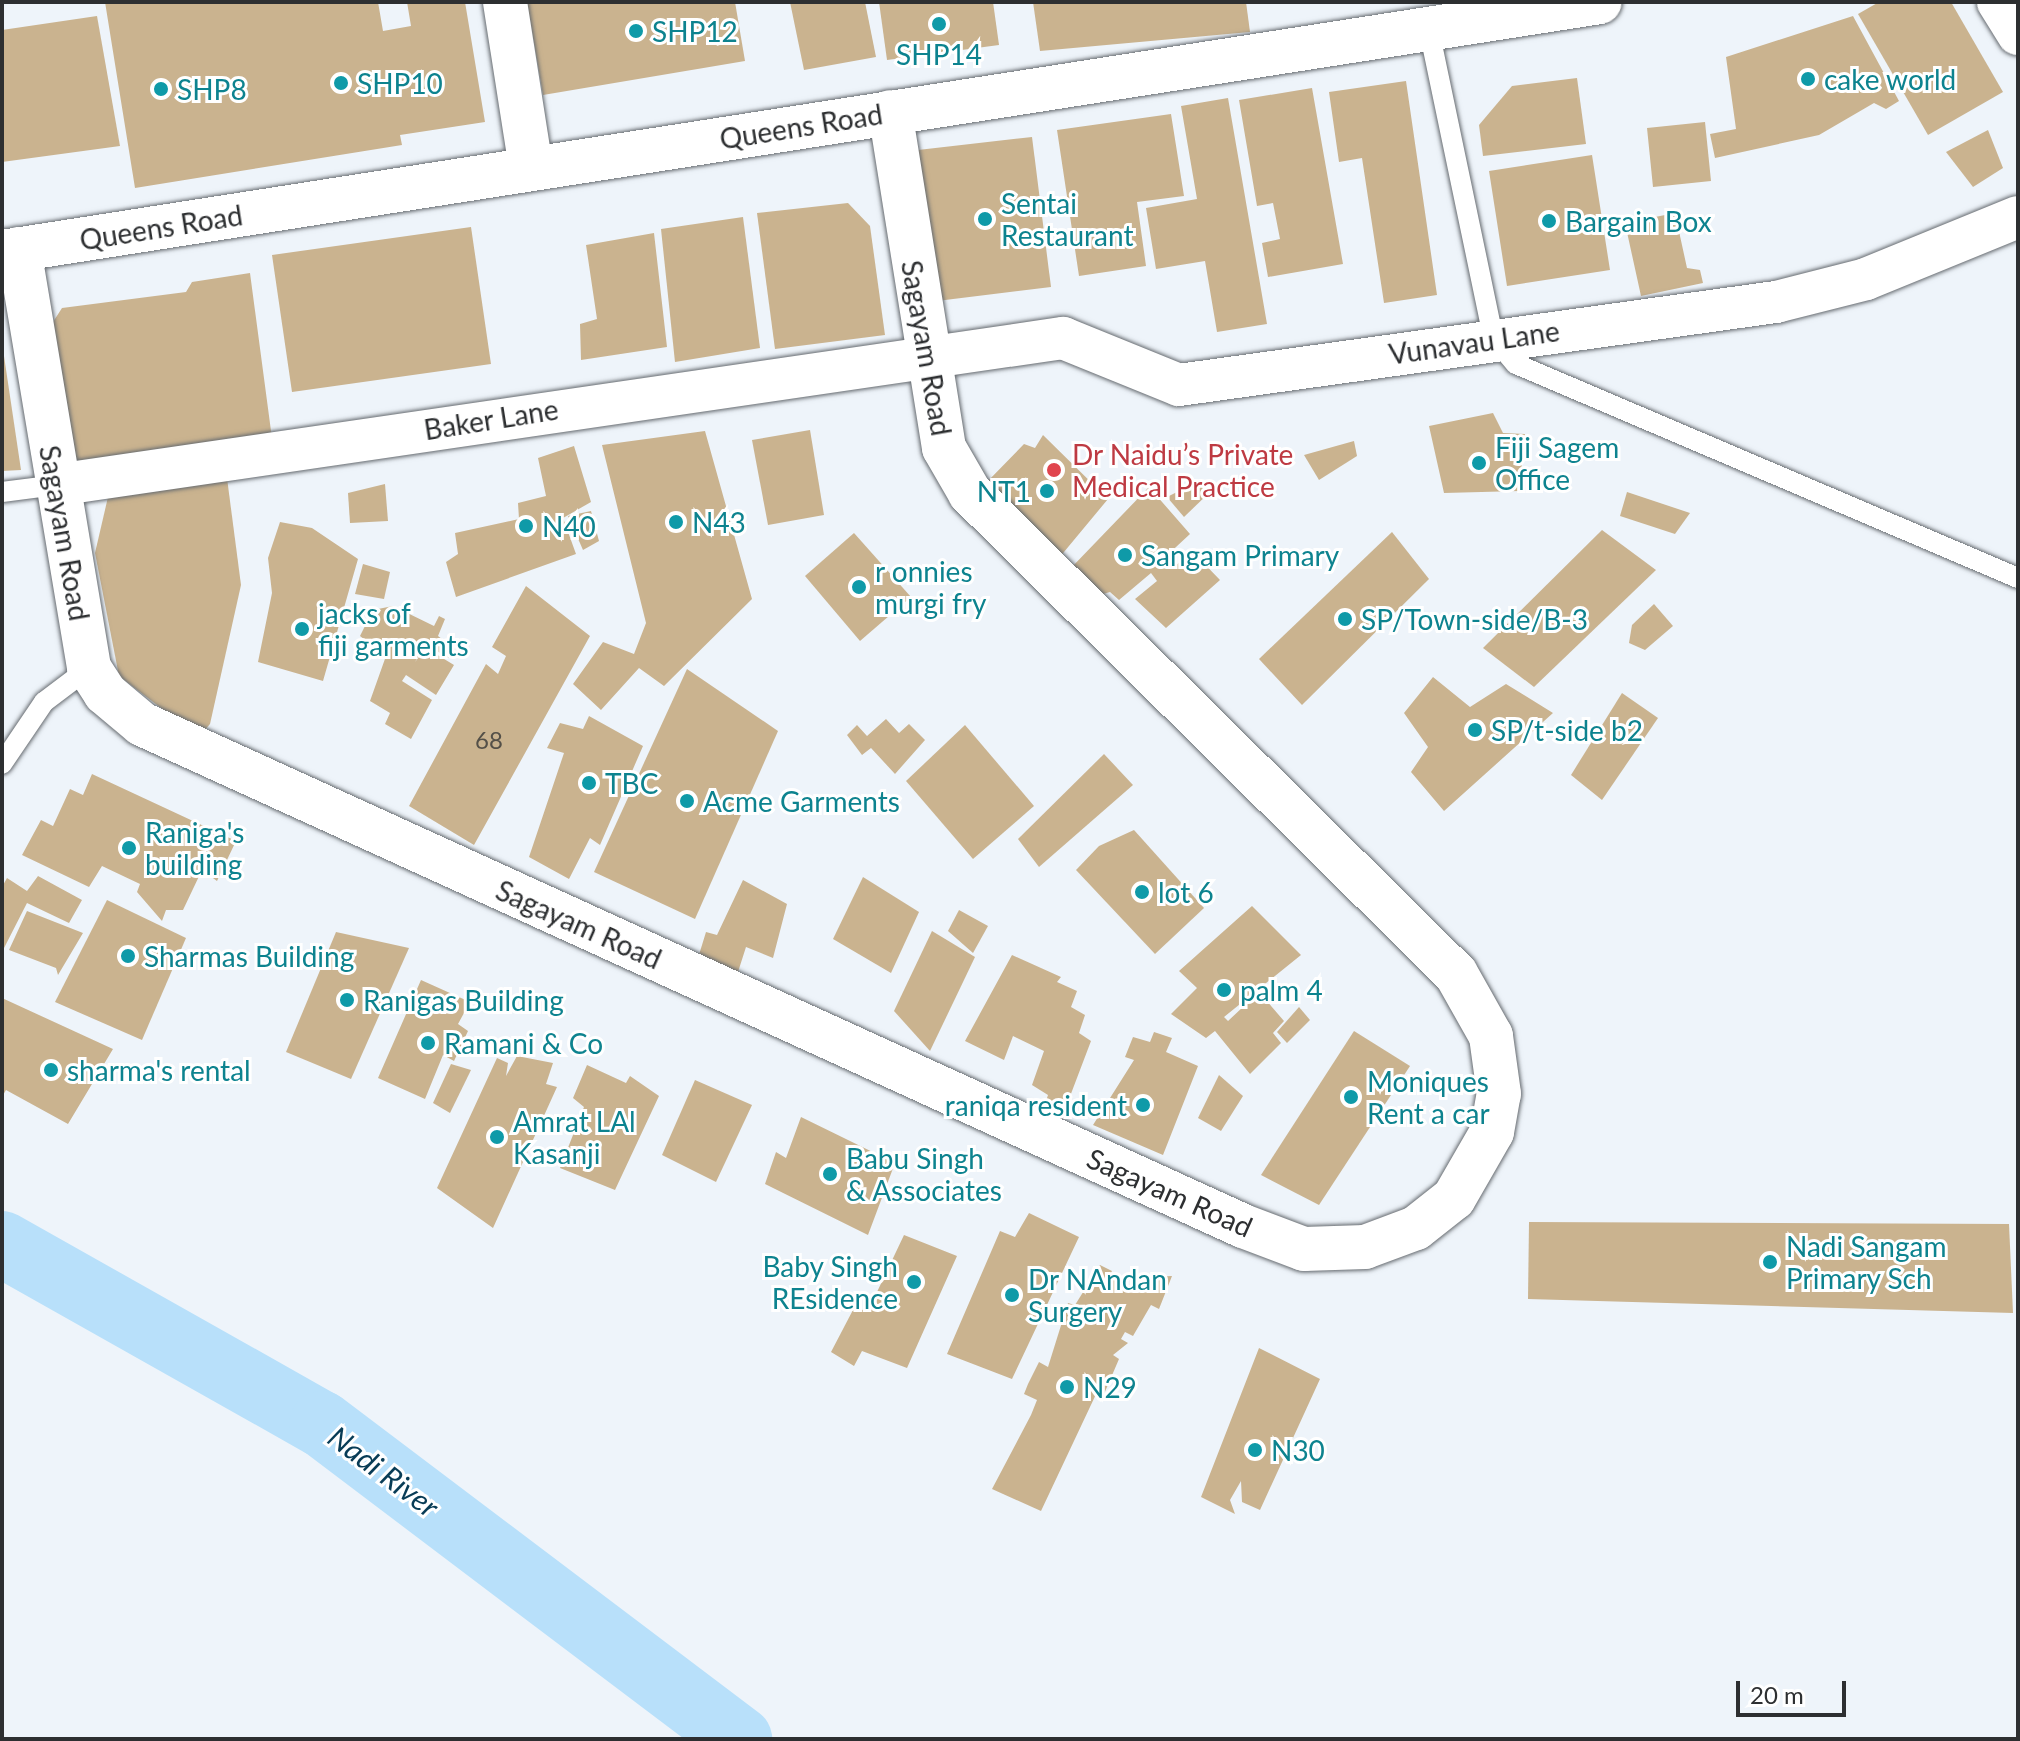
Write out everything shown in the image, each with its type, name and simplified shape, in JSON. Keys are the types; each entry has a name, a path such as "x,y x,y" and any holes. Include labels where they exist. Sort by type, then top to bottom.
{"street":[{"path":"505,2 531,168"},
{"name":"Queens Road","path":"11,251 890,112 1424,16 1600,2"},
{"path":"1998,2 2018,34"},
{"name":"Sagayam Road","path":"11,251 89,668 133,716 179,742 1243,1226 1304,1249 1365,1247 1416,1228 1454,1198 1492,1132 1499,1094 1491,1036 1456,974 970,493 944,448 925,354 890,112"},
{"name":"Vunavau Lane","path":"925,354 1063,338 1179,385 1493,337 1776,302 1866,279 2018,217"},
{"name":"Baker Lane","path":"56,485 925,354"}],"lane":[{"path":"1424,16 1493,337 1516,364 2018,578"},
{"path":"2,492 56,485"},
{"path":"2,764 44,702 89,668"}],"building":[{"path":"105,2 378,2 383,31 411,26 407,2 465,2 485,122 400,135 402,145 135,188"},
{"name":"SHP12","path":"527,2 735,2 745,61 543,95"},
{"path":"790,2 865,2 876,57 804,70"},
{"name":"SHP14","path":"879,2 993,2 999,45 887,60"},
{"path":"1033,2 1246,2 1250,32 1040,51"},
{"path":"1879,2 1951,2 2003,92 1928,135 1858,14"},
{"path":"97,16 120,146 2,162 2,30"},
{"name":"cake world","path":"1853,16 1899,101 1886,109 1874,103 1819,135 1715,158 1710,134 1736,129 1726,57"},
{"path":"1577,78 1586,144 1483,156 1479,125 1512,86"},
{"path":"1406,81 1437,295 1384,303 1362,158 1339,162 1329,92"},
{"path":"1312,88 1343,264 1268,277 1262,243 1280,239 1273,203 1257,206 1239,100"},
{"path":"1228,98 1267,324 1217,332 1205,261 1156,269 1146,208 1197,199 1181,106"},
{"path":"1171,114 1184,196 1137,202 1146,266 1079,276 1057,130"},
{"path":"1705,122 1711,181 1653,187 1647,128"},
{"path":"1988,130 2003,168 1973,187 1946,152"},
{"name":"Sentai Restaurant","path":"1032,137 1051,287 937,301 918,150"},
{"name":"Bargain Box","path":"1592,155 1610,270 1507,286 1489,171"},
{"path":"848,203 870,226 885,335 775,349 757,213"},
{"path":"1675,213 1687,268 1700,270 1703,283 1641,296 1625,223"},
{"path":"743,217 760,348 675,362 661,229"},
{"path":"471,227 491,364 292,392 272,255"},
{"path":"654,233 667,347 581,360 580,324 597,319 586,245"},
{"path":"250,273 273,446 79,474 53,322 62,308 186,292 192,282"},
{"path":"4,356 21,470 2,471"},
{"name":"Fiji Sagem Office","path":"1493,413 1503,433 1525,434 1519,491 1444,493 1429,426"},
{"path":"810,430 824,515 768,525 752,440"},
{"name":"N43","path":"705,431 752,599 664,686 639,668 601,710 573,684 603,642 634,654 646,623 602,445"},
{"name":"NT1","path":"1043,435 1108,499 1059,558 986,483 1024,444 1035,448"},
{"path":"1354,441 1357,456 1319,480 1304,455"},
{"name":"N40","path":"574,446 591,502 563,518 576,554 456,597 446,562 458,554 455,533 519,519 518,503 546,496 538,458"},
{"path":"227,478 241,585 210,724 199,737 119,676 95,553 108,497"},
{"path":"1201,480 1211,491 1184,517 1167,497"},
{"path":"385,484 388,521 350,523 348,493"},
{"name":"Sangam Primary","path":"1149,487 1190,534 1162,560 1173,568 1192,551 1220,580 1166,628 1135,599 1157,581 1151,573 1119,600 1110,592 1096,596 1070,569"},
{"path":"1627,492 1690,513 1675,534 1620,516"},
{"path":"591,511 599,541 583,550 568,516"},
{"name":"jacks of fiji garments","path":"280,522 312,528 358,559 323,681 258,662 272,593 268,558"},
{"path":"1602,530 1656,570 1534,687 1483,648"},
{"name":"SP/Town-side/B-3","path":"1392,532 1429,579 1302,705 1259,659"},
{"name":"r onnies murgi fry","path":"854,533 911,597 860,641 805,576"},
{"path":"363,564 390,572 384,599 355,594"},
{"path":"526,586 590,636 474,845 409,806 486,664 498,674 506,656 492,647"},
{"path":"1654,604 1673,626 1645,650 1629,643 1632,625"},
{"path":"393,606 434,626 439,616 445,619 438,636 455,649 448,658 426,644 415,662 426,648 454,665 436,695 406,675 402,681 432,700 411,739 385,724 390,713 370,701 386,656 360,636 373,610"},
{"name":"Acme Garments","path":"687,669 778,731 695,919 594,872"},
{"name":"SP/t-side b2","path":"1433,677 1470,707 1506,684 1553,713 1444,811 1411,772 1428,747 1404,713"},
{"path":"1622,693 1658,718 1602,800 1571,775"},
{"name":"TBC","path":"589,716 643,746 600,845 590,838 569,879 529,857 564,753 547,748 560,723 583,729"},
{"path":"886,719 899,733 909,724 925,740 895,774 871,748 862,755 847,735 857,725 867,736"},
{"path":"965,725 1034,806 973,859 906,781"},
{"path":"1104,754 1133,785 1039,867 1018,839"},
{"name":"Raniga's building","path":"92,774 236,841 217,881 202,870 183,910 166,910 162,921 137,892 140,884 102,866 89,887 22,855 41,820 53,826 70,789 83,795"},
{"name":"lot 6","path":"1134,830 1204,908 1155,954 1076,870 1099,846"},
{"path":"38,876 82,900 69,923 27,903 2,952 2,887 7,878 27,891"},
{"path":"863,877 919,912 891,973 833,939"},
{"path":"743,880 787,904 773,958 746,947 738,972 698,958 706,932 717,935"},
{"name":"Sharmas Building","path":"107,900 186,938 142,1040 55,1002"},
{"name":"palm 4","path":"1252,906 1301,955 1224,1017 1228,1021 1259,992 1284,1021 1273,1033 1281,1043 1250,1074 1215,1031 1206,1038 1171,1014 1197,988 1179,971"},
{"path":"959,910 988,926 973,953 948,931"},
{"name":"Sharmas Building","path":"27,911 83,933 58,975 56,968 9,950"},
{"path":"932,931 975,957 930,1051 894,1011"},
{"name":"Ranigas Building","path":"336,932 409,948 351,1079 286,1052"},
{"path":"1012,955 1061,977 1057,982 1077,991 1071,1007 1085,1015 1079,1033 1091,1041 1058,1128 1040,1119 1048,1095 1032,1085 1044,1051 1013,1036 1004,1060 965,1041"},
{"name":"Ramani & Co","path":"421,980 470,1002 458,1024 468,1031 454,1061 443,1055 425,1099 378,1078"},
{"name":"sharma's rental","path":"2,998 113,1049 68,1124 6,1090 2,1097"},
{"path":"1299,1007 1310,1020 1287,1043 1277,1032"},
{"name":"Moniques Rent a car","path":"1354,1031 1410,1066 1319,1205 1261,1175"},
{"name":"raniqa resident","path":"1154,1032 1172,1038 1166,1052 1198,1066 1163,1155 1093,1125 1134,1060 1125,1057 1133,1037 1150,1042"},
{"name":"Amrat LAl Kasanji","path":"517,1056 553,1063 546,1084 557,1087 493,1228 437,1188 497,1058 508,1063 506,1076"},
{"path":"451,1064 471,1070 450,1113 433,1103"},
{"path":"587,1065 626,1083 630,1076 659,1096 615,1190 560,1168 584,1107 573,1098"},
{"path":"1219,1075 1243,1096 1221,1131 1198,1118"},
{"path":"695,1080 752,1105 716,1182 662,1155"},
{"name":"Babu Singh & Associates","path":"801,1117 895,1163 868,1235 765,1184 776,1152 786,1158"},
{"name":"Dr NAndan Surgery","path":"1029,1213 1079,1237 1012,1379 947,1354 1000,1231 1015,1237"},
{"name":"Nadi Sangam Primary Sch","path":"1529,1222 2009,1224 2013,1313 1528,1299"},
{"name":"Baby Singh REsidence","path":"904,1235 957,1256 907,1368 862,1351 854,1366 831,1352 854,1308 868,1311"},
{"name":"N29","path":"1100,1265 1112,1271 1105,1284 1114,1280 1139,1293 1146,1277 1172,1276 1159,1309 1151,1305 1133,1336 1125,1332 1121,1339 1128,1343 1113,1355 1119,1359 1104,1394 1098,1390 1041,1511 992,1489 1037,1400 1024,1394 1028,1384 1039,1362 1048,1367 1068,1303 1075,1305"},
{"name":"N30","path":"1259,1348 1320,1379 1260,1510 1242,1502 1241,1481 1230,1500 1235,1514 1201,1497"}],"waterway":[{"name":"Nadi River","path":"2,1244 322,1424 739,1739"}],"place":[{"name":"SHP14","path":"939,24"},
{"name":"SHP12","path":"636,31"},
{"name":"cake world","path":"1808,79"},
{"name":"SHP10","path":"341,83"},
{"name":"SHP8","path":"161,89"},
{"name":"Sentai Restaurant","path":"985,219"},
{"name":"Bargain Box","path":"1549,221"},
{"name":"Fiji Sagem Office","path":"1479,463"},
{"name":"Dr Naidu’s Private Medical Practice","path":"1054,470"},
{"name":"NT1","path":"1047,491"},
{"name":"N43","path":"676,522"},
{"name":"N40","path":"526,526"},
{"name":"Sangam Primary","path":"1125,555"},
{"name":"r onnies murgi fry","path":"859,587"},
{"name":"SP/Town-side/B-3","path":"1345,619"},
{"name":"jacks of fiji garments","path":"302,629"},
{"name":"SP/t-side b2","path":"1475,730"},
{"name":"TBC","path":"589,783"},
{"name":"Acme Garments","path":"687,801"},
{"name":"Raniga's building","path":"129,848"},
{"name":"lot 6","path":"1142,892"},
{"name":"Sharmas Building","path":"128,956"},
{"name":"palm 4","path":"1224,990"},
{"name":"Ranigas Building","path":"347,1000"},
{"name":"Ramani & Co","path":"428,1043"},
{"name":"sharma's rental","path":"51,1070"},
{"name":"Moniques Rent a car","path":"1351,1097"},
{"name":"raniqa resident","path":"1143,1105"},
{"name":"Amrat LAl Kasanji","path":"497,1137"},
{"name":"Babu Singh & Associates","path":"830,1174"},
{"name":"Nadi Sangam Primary Sch","path":"1770,1262"},
{"name":"Baby Singh REsidence","path":"914,1282"},
{"name":"Dr NAndan Surgery","path":"1012,1295"},
{"name":"N29","path":"1067,1387"},
{"name":"N30","path":"1255,1450"}]}
